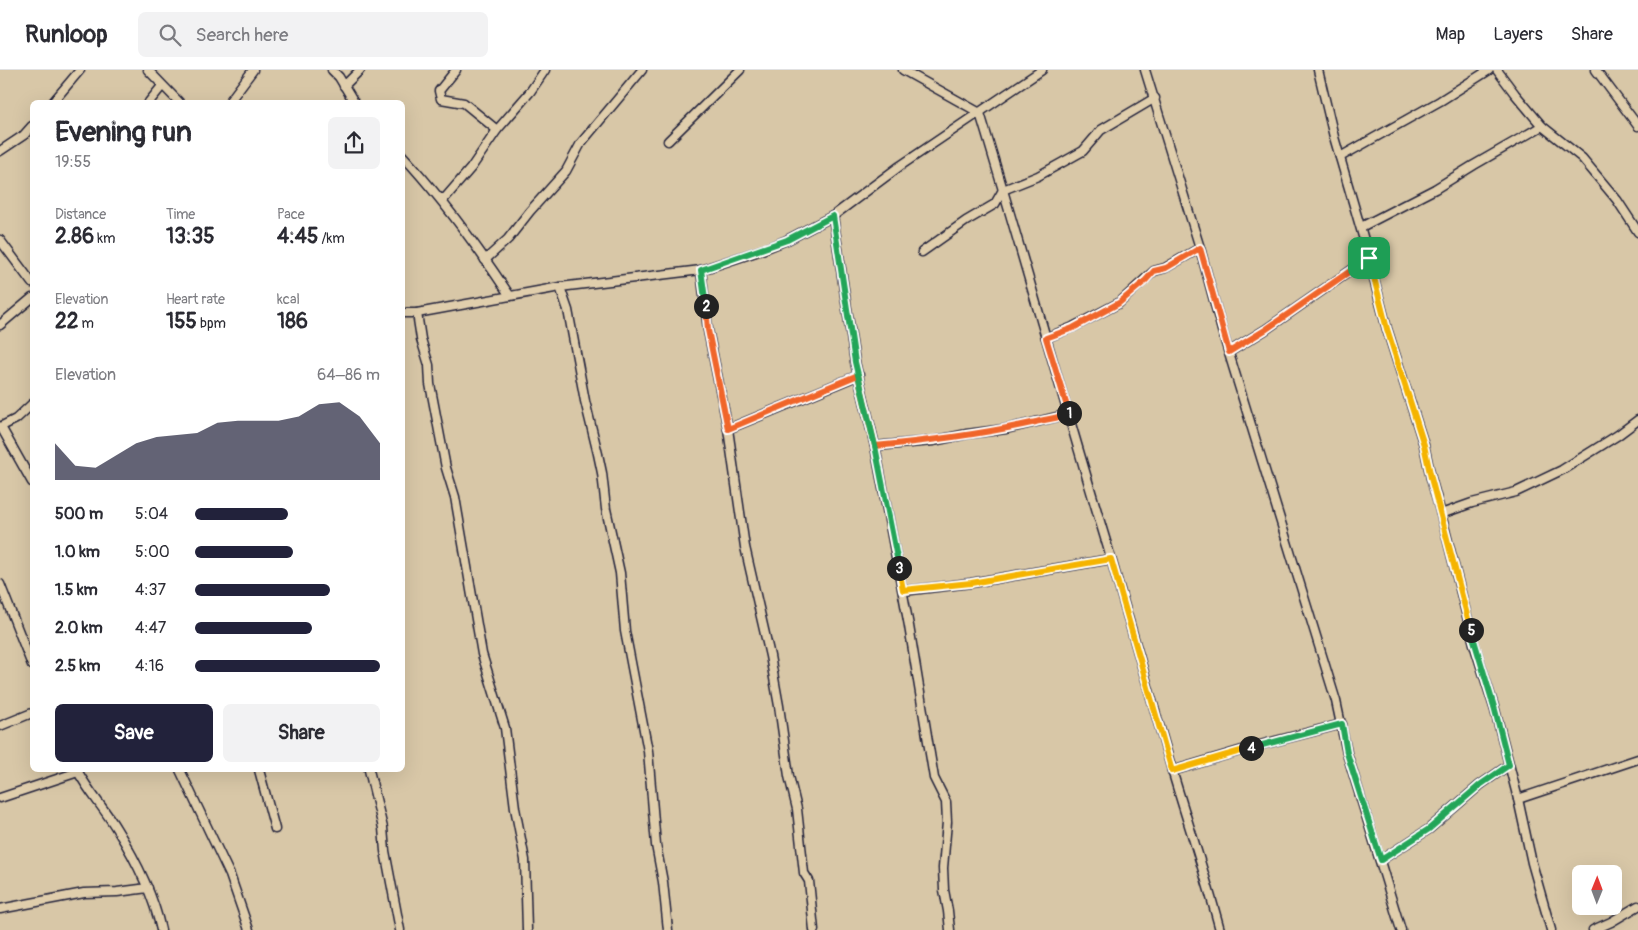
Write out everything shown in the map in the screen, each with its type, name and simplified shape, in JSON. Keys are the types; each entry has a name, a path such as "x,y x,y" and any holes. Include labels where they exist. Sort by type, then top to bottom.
{"street":[{"path":"55,100 80,70"},
{"path":"230,100 253,70"},
{"path":"332,70 353,100"},
{"path":"344,86 360,70"},
{"path":"456,70 439,91 440,99 464,102 497,130"},
{"path":"441,198 445,198 471,168 497,130 530,92 545,70"},
{"path":"485,260 508,239 566,170 581,143 642,70"},
{"path":"668,142 740,70"},
{"path":"903,70 980,113 1220,930"},
{"path":"405,313 417,313 560,287 701,270 779,243 833,216 900,166 1042,70"},
{"path":"1145,70 1342,724 1347,753 1381,860 1400,930"},
{"path":"1318,70 1387,329 1424,445 1474,644 1495,710 1532,863 1551,930"},
{"path":"1340,156 1440,101 1488,70"},
{"path":"1497,70 1514,94 1542,126 1582,158 1617,200 1638,232"},
{"path":"1596,70 1638,126"},
{"path":"152,72 162,86 177,100"},
{"path":"151,100 162,86"},
{"path":"922,252 966,221 995,204 1003,190 1038,176 1083,151 1101,130 1155,98"},
{"path":"1361,227 1436,189 1474,164 1542,126"},
{"path":"0,151 24,135 30,128"},
{"path":"405,158 441,198 510,296"},
{"path":"833,216 858,375 875,446 903,590 934,778 946,802 947,822 943,868 950,930"},
{"path":"0,240 30,280"},
{"path":"1046,338 1073,328 1119,303 1154,271 1166,268 1200,248"},
{"path":"1229,352 1265,330 1369,258"},
{"path":"701,270 708,330 728,429 746,547 772,664 789,776 797,809 804,873 809,881 814,930"},
{"path":"560,287 568,310 585,401 600,464 606,509 620,573 625,631 648,751 656,845 663,882 668,930"},
{"path":"0,325 30,300"},
{"path":"417,313 421,339 429,365 431,392 446,468 455,497 482,654 505,728 515,808 525,860 527,930"},
{"path":"728,429 858,375"},
{"path":"30,406 16,419 0,427 30,479"},
{"path":"875,446 933,441 1006,429 1069,414"},
{"path":"1441,514 1472,503 1516,492 1562,470 1618,435 1638,420"},
{"path":"903,590 971,583 1111,559"},
{"path":"0,584 30,659"},
{"path":"0,726 30,714"},
{"path":"1172,771 1256,746 1342,724"},
{"path":"1518,799 1638,759"},
{"path":"1381,860 1429,829 1480,785 1509,765"},
{"path":"0,798 75,772"},
{"path":"79,772 116,827 137,864 157,911 161,930"},
{"path":"181,772 230,876 249,930"},
{"path":"260,772 275,829"},
{"path":"370,772 383,828 400,930"},
{"path":"0,909 84,893 117,892 148,888"},
{"path":"1594,930 1638,906"}],"route":[{"path":"1369,258 1265,330 1229,352 1200,248 1166,268 1154,271 1119,303 1073,328 1046,338 1069,414 1006,429 933,441 875,446 858,375 728,429 708,330 701,270 787,240 833,216 855,362 875,446 903,590 971,583 1111,559 1172,771 1256,746 1342,724 1347,753 1381,860 1429,829 1480,785 1509,765 1495,710 1474,644 1424,445 1410,395 1387,329 1369,258"}]}
